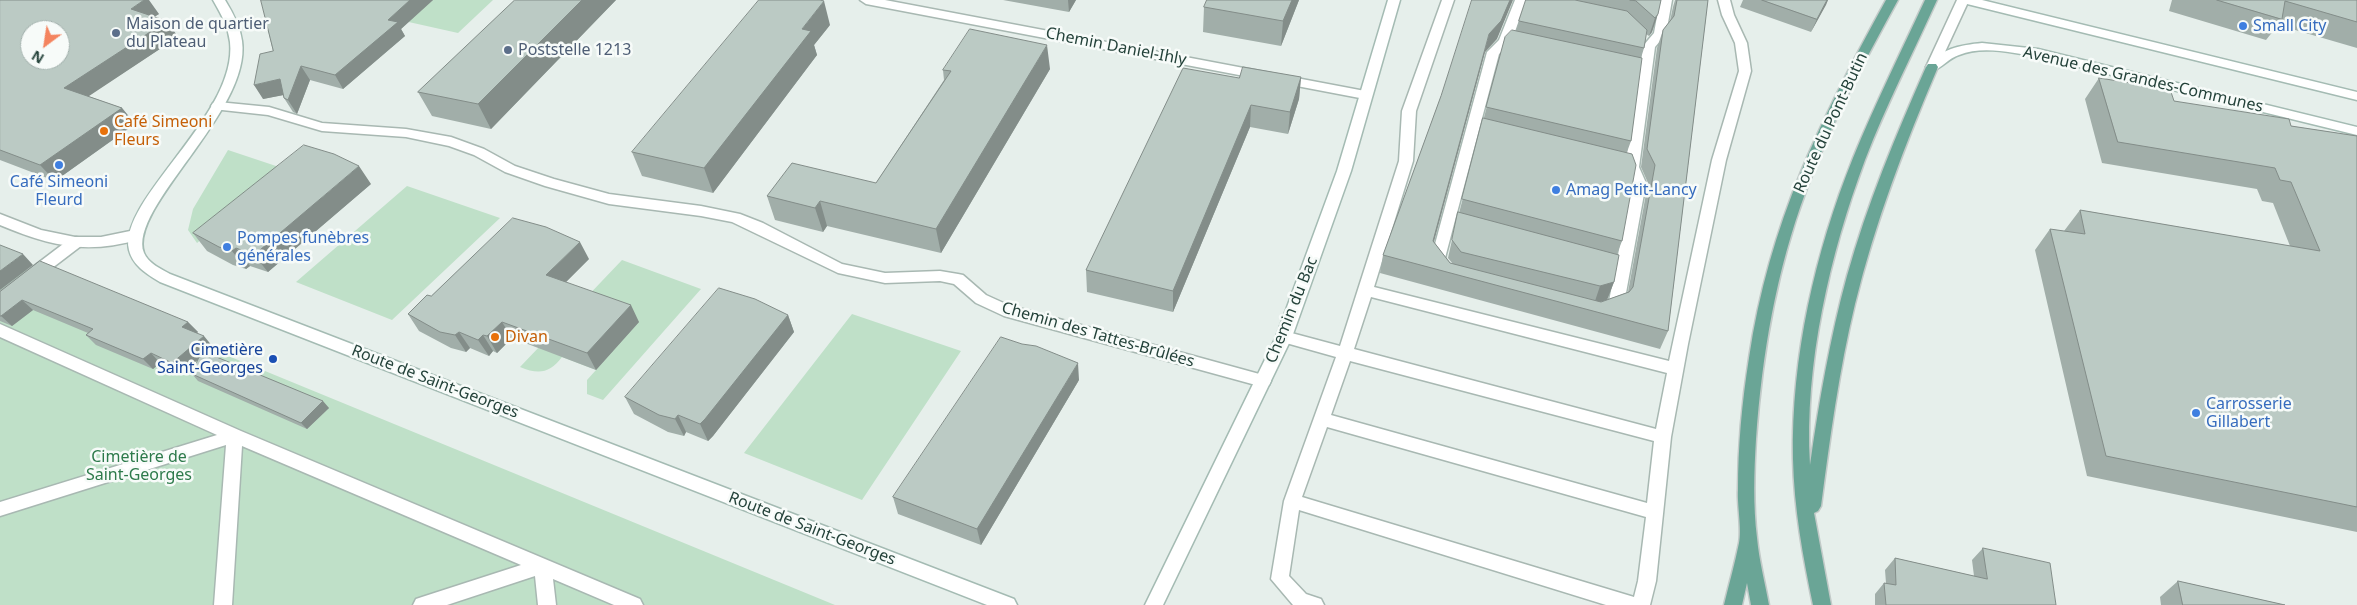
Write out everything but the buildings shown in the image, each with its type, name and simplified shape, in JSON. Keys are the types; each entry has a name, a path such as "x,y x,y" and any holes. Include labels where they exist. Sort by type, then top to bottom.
{"main road":[{"name":"Route du Pont-Butin","path":"1760,605 1748,539 1746,470 1753,378 1775,265 1799,190 1824,129 1892,0"},
{"path":"1822,605 1808,530 1801,441 1808,363 1821,283 1840,213 1859,159 1931,0"},
{"path":"1808,530 1838,346 1853,280 1901,136 1932,67"},
{"path":"1733,605 1748,539"}],"street":[{"path":"0,219 53,239 76,242 100,243 135,235 141,220 155,196 204,131 229,84 238,51 232,20 219,0"},
{"name":"Chemin Daniel-Ihly","path":"866,0 1365,95"},
{"name":"Chemin du Bac","path":"1154,605 1284,337 1344,171 1394,0"},
{"path":"1315,605 1300,600 1280,579 1292,501 1366,290 1406,161 1409,111 1448,0"},
{"path":"1641,605 1646,581 1663,437 1676,369 1719,160 1745,72 1741,43 1724,0"},
{"path":"1932,67 1965,0 2357,96"},
{"path":"1461,278 1451,275 1438,259 1493,52 1505,42 1520,1 1558,9"},
{"path":"1586,310 1595,312 1616,304 1616,267 1639,183 1627,166 1641,72 1649,46 1660,34 1665,3"},
{"path":"1639,36 1649,46"},
{"path":"1505,42 1524,46"},
{"name":"Avenue des Grandes-Communes","path":"1932,67 1941,57 1956,50 1997,47 2038,53 2357,131"},
{"name":"Chemin des Tattes-Brûlées","path":"218,106 268,111 322,127 406,133 451,142 479,152 510,169 550,183 609,199 702,211 735,218 758,227 838,268 885,278 940,276 958,279 982,299 1004,310 1263,381"},
{"path":"1472,128 1490,132"},
{"path":"1448,221 1467,226"},
{"name":"Route de Saint-Georges","path":"135,235 134,246 139,260 150,270 164,278 1008,605"},
{"path":"0,300 76,242"},
{"path":"1366,290 1676,369"},
{"path":"0,330 235,436 634,605"},
{"path":"1284,337 1663,437"},
{"path":"1321,420 1655,512"},
{"path":"0,509 235,436"},
{"path":"223,605 235,436"},
{"path":"1292,501 1633,605"},
{"path":"422,605 542,566"},
{"path":"542,566 547,605"}],"green space":[{"path":"367,0 493,0 458,33 355,10"},
{"path":"228,150 288,170 197,243 188,230 193,209"},
{"path":"407,186 500,218 392,320 296,282"},
{"name":"Cimetière de Saint-Georges","path":"0,259 213,347 226,355 835,605 0,605"},
{"path":"622,260 701,289 603,400 587,394 587,380 596,370 562,357 553,366 544,371 538,372 520,367"},
{"path":"852,314 961,351 862,500 744,453"}],"place":[{"name":"Small City","path":"2243,26"},
{"name":"Maison de quartier du Plateau","path":"116,33"},
{"name":"Poststelle 1213","path":"508,50"},
{"name":"Café Simeoni Fleurs","path":"104,131"},
{"name":"Café Simeoni Fleurd","path":"59,165"},
{"name":"Amag Petit-Lancy","path":"1556,190"},
{"name":"Pompes funèbres générales","path":"227,247"},
{"name":"Divan","path":"495,337"},
{"name":"Cimetière Saint-Georges","path":"273,359"},
{"name":"Carrosserie Gillabert","path":"2196,413"}]}
